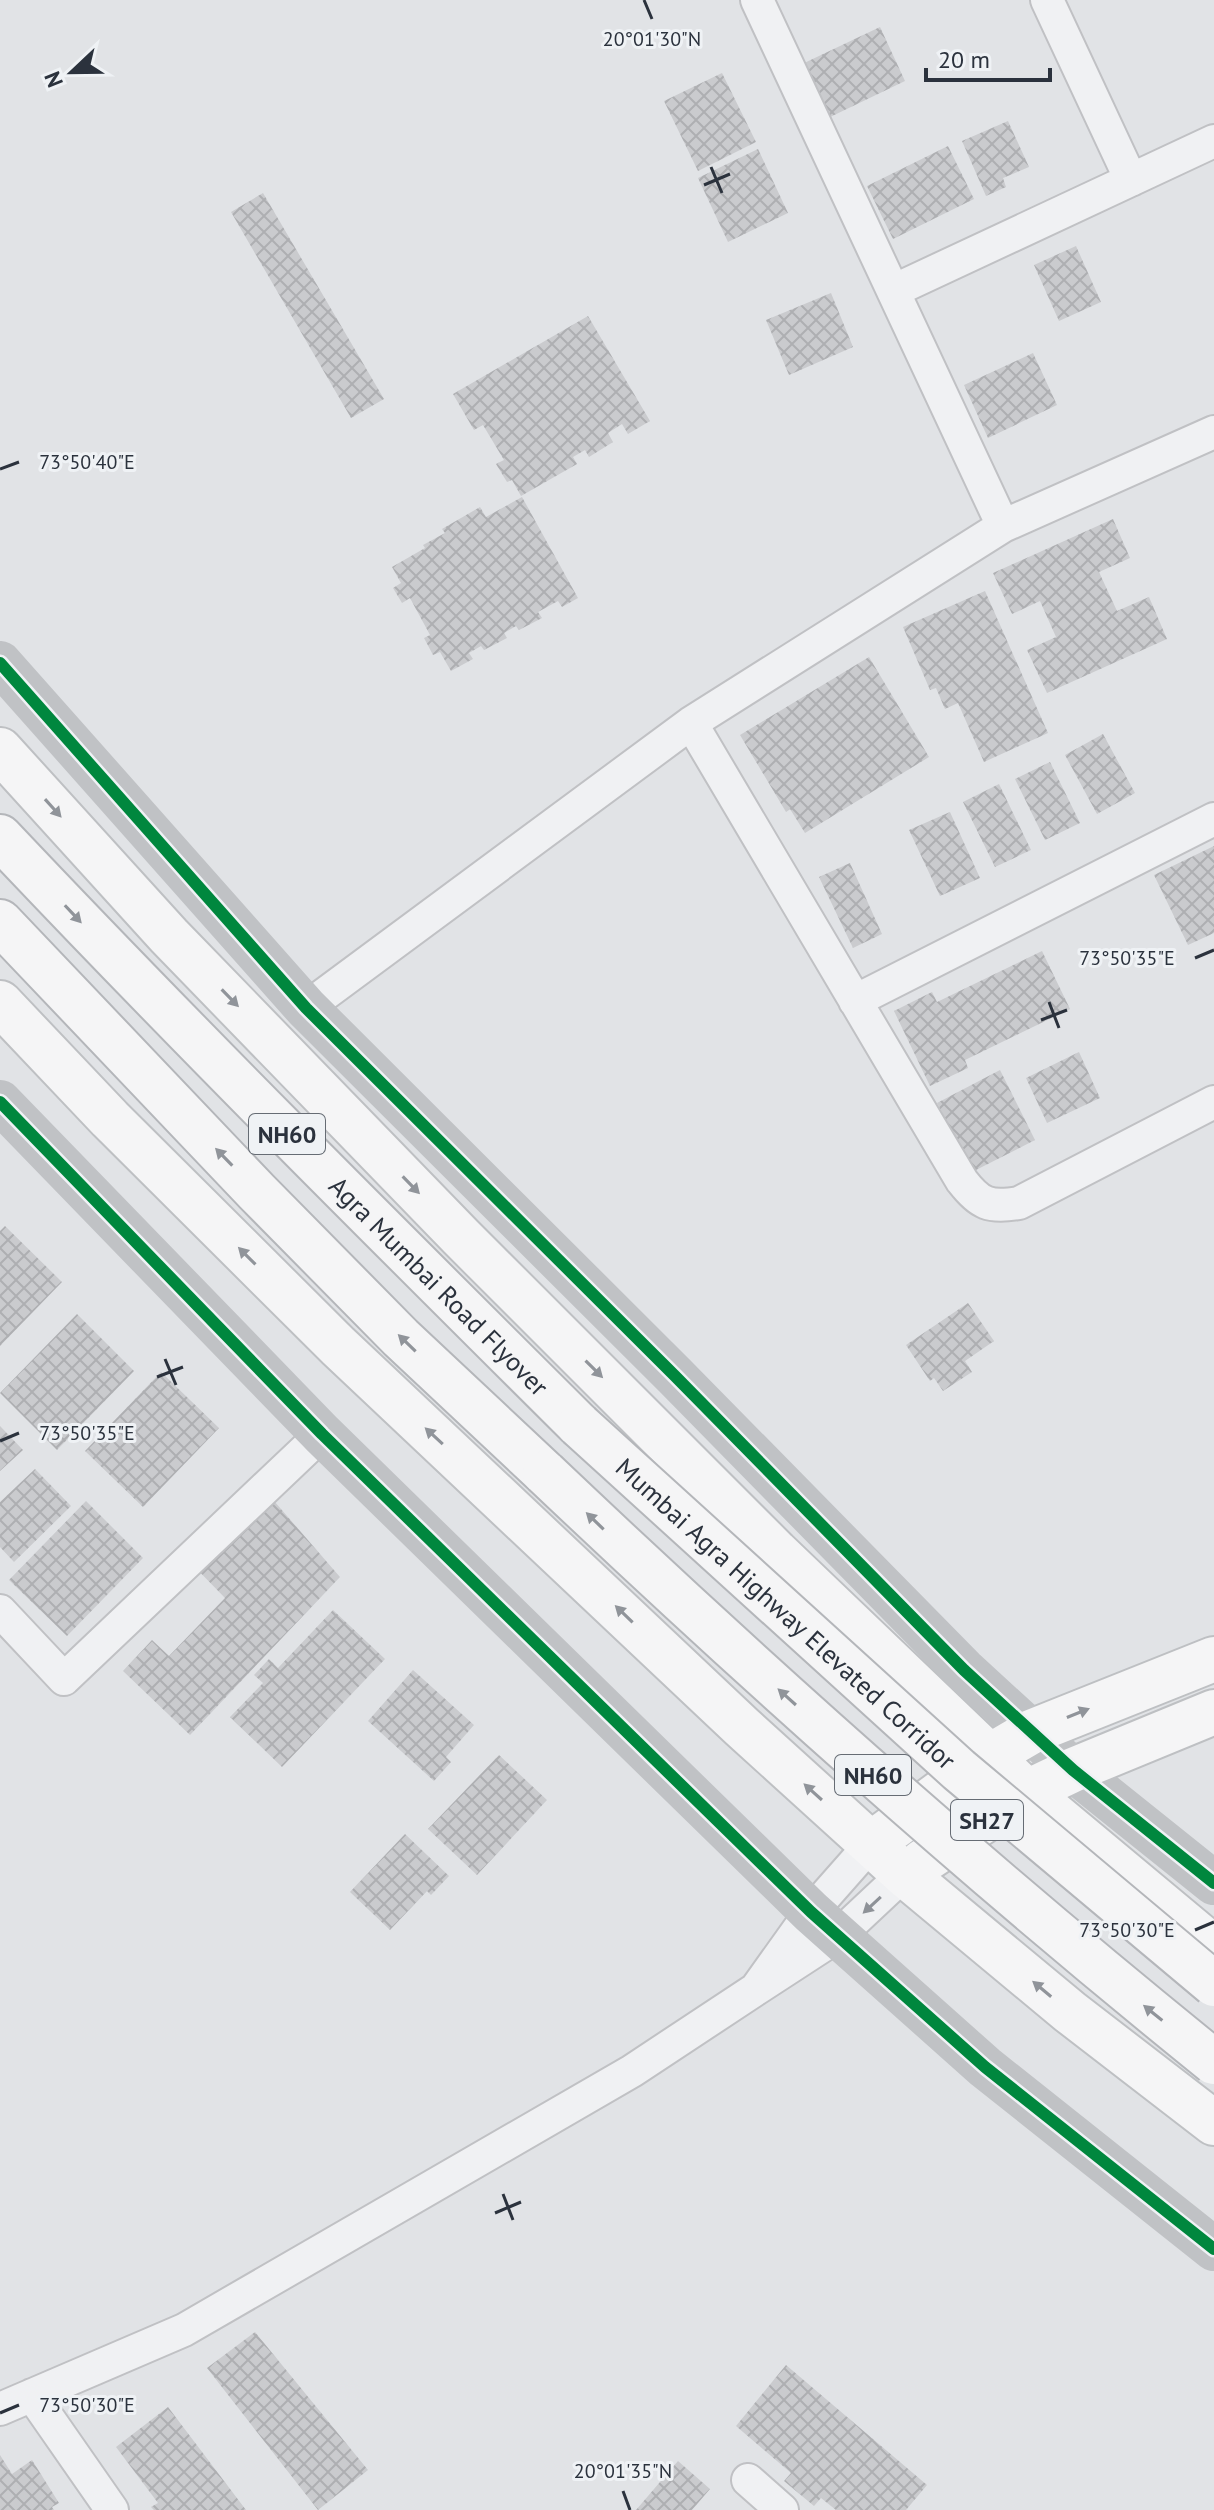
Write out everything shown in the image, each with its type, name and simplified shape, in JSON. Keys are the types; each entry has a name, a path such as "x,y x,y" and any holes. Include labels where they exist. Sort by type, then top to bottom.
{"main road":[{"path":"0,750 169,936 765,1541 1027,1792 1214,1948"},
{"name":"Agra Mumbai Road Flyover","path":"0,837 340,1188 579,1425"},
{"name":"NH60","path":"0,922 401,1338 671,1593 898,1798 1214,2062"},
{"path":"0,1003 110,1119 338,1346 742,1727 904,1874 1070,2012 1214,2123"},
{"name":"Mumbai Agra Highway Elevated Corridor","path":"579,1425 959,1770 1214,1984"},
{"name":"SH27","path":"871,1844 990,1756 1031,1732 1214,1659"},
{"name":"SH27","path":"904,1874 1027,1792 1214,1712"}],"street":[{"path":"757,0 1003,526"},
{"path":"1047,0 1131,180"},
{"path":"893,291 1214,141"},
{"path":"306,1008 691,723 1003,526 1214,432"},
{"path":"0,663 306,1008 964,1670 1073,1770 1214,1883"},
{"path":"691,723 962,1181 975,1197 986,1204 1001,1206 1019,1203 1214,1102"},
{"path":"855,1001 1214,819"},
{"path":"0,1102 322,1434 825,1924 985,2067 1214,2249"},
{"path":"0,1611 64,1679 322,1434"},
{"path":"825,1924 871,1844"},
{"path":"0,2409 184,2330 632,2071 756,1989 825,1924 904,1874"},
{"path":"32,2395 112,2510"},
{"path":"748,2480 782,2510"}],"building":[{"path":"880,27 905,81 826,119 800,65"},
{"path":"722,73 756,142 698,171 664,101"},
{"path":"1008,121 1029,167 1003,178 1006,187 986,196 962,141"},
{"path":"948,146 974,199 893,239 867,186"},
{"path":"758,149 788,213 728,242 698,178"},
{"path":"263,193 384,399 351,418 231,212"},
{"path":"1076,246 1101,302 1059,321 1034,265"},
{"path":"831,293 853,347 789,375 766,320"},
{"path":"588,316 650,421 628,434 622,424 608,433 613,442 589,457 585,450 573,457 577,464 521,496 512,480 507,482 496,464 504,460 483,425 474,430 453,394"},
{"path":"1033,353 1057,405 988,438 964,385"},
{"path":"522,497 578,598 562,607 558,601 538,612 542,618 519,630 516,626 504,633 507,638 484,650 481,646 469,653 473,659 451,671 440,652 433,655 424,638 430,635 410,598 402,603 393,588 401,583 392,567 445,533 442,529 480,507 486,517"},
{"path":"1113,519 1130,558 1099,572 1117,611 1149,597 1167,639 1047,693 1027,650 1056,637 1040,601 1012,614 993,573"},
{"path":"985,591 1048,733 984,762 958,703 945,709 936,688 930,690 903,627"},
{"path":"869,657 929,757 805,833 790,809 786,812 740,735"},
{"path":"1103,734 1135,793 1097,814 1065,755"},
{"path":"1050,762 1080,823 1045,840 1015,779"},
{"path":"999,784 1031,850 995,867 963,802"},
{"path":"950,812 980,878 940,896 909,830"},
{"path":"1214,846 1214,933 1188,945 1154,875"},
{"path":"850,863 882,934 853,948 819,877"},
{"path":"1042,951 1070,1009 965,1060 968,1068 930,1086 894,1011 932,992 937,1002"},
{"path":"1079,1052 1100,1098 1047,1123 1026,1078"},
{"path":"1000,1070 1035,1140 972,1172 937,1103"},
{"path":"5,1226 62,1282 0,1346 0,1231"},
{"path":"968,1303 994,1341 965,1361 972,1372 943,1391 934,1378 930,1381 906,1345"},
{"path":"77,1314 134,1371 57,1450 0,1393"},
{"path":"161,1372 219,1428 143,1507 85,1451"},
{"path":"0,1426 23,1450 0,1471"},
{"path":"35,1469 71,1506 14,1562 0,1547 0,1502"},
{"path":"261,1486 340,1577 190,1735 123,1671 152,1640 169,1656 225,1598 187,1559"},
{"path":"86,1501 143,1558 67,1636 9,1580"},
{"path":"333,1610 385,1659 282,1767 230,1717 263,1683 254,1675 269,1659 278,1668"},
{"path":"413,1670 474,1725 446,1757 451,1762 434,1781 368,1721"},
{"path":"499,1755 547,1800 477,1875 428,1829"},
{"path":"405,1834 449,1876 431,1895 427,1891 390,1930 350,1892"},
{"path":"255,2332 368,2470 318,2510 207,2368"},
{"path":"786,2365 927,2485 906,2510 836,2510 821,2498 814,2506 784,2481 791,2473 736,2426"},
{"path":"168,2407 246,2510 154,2510 151,2507 158,2503 116,2447"},
{"path":"0,2455 12,2474 32,2460 59,2503 52,2507 54,2510 0,2510"},
{"path":"678,2461 710,2489 692,2510 636,2510"}],"cycle path":[{"path":"0,663 306,1008 964,1670 1073,1770 1214,1883"},
{"path":"0,1102 322,1434 811,1912 985,2067 1214,2249"}]}
